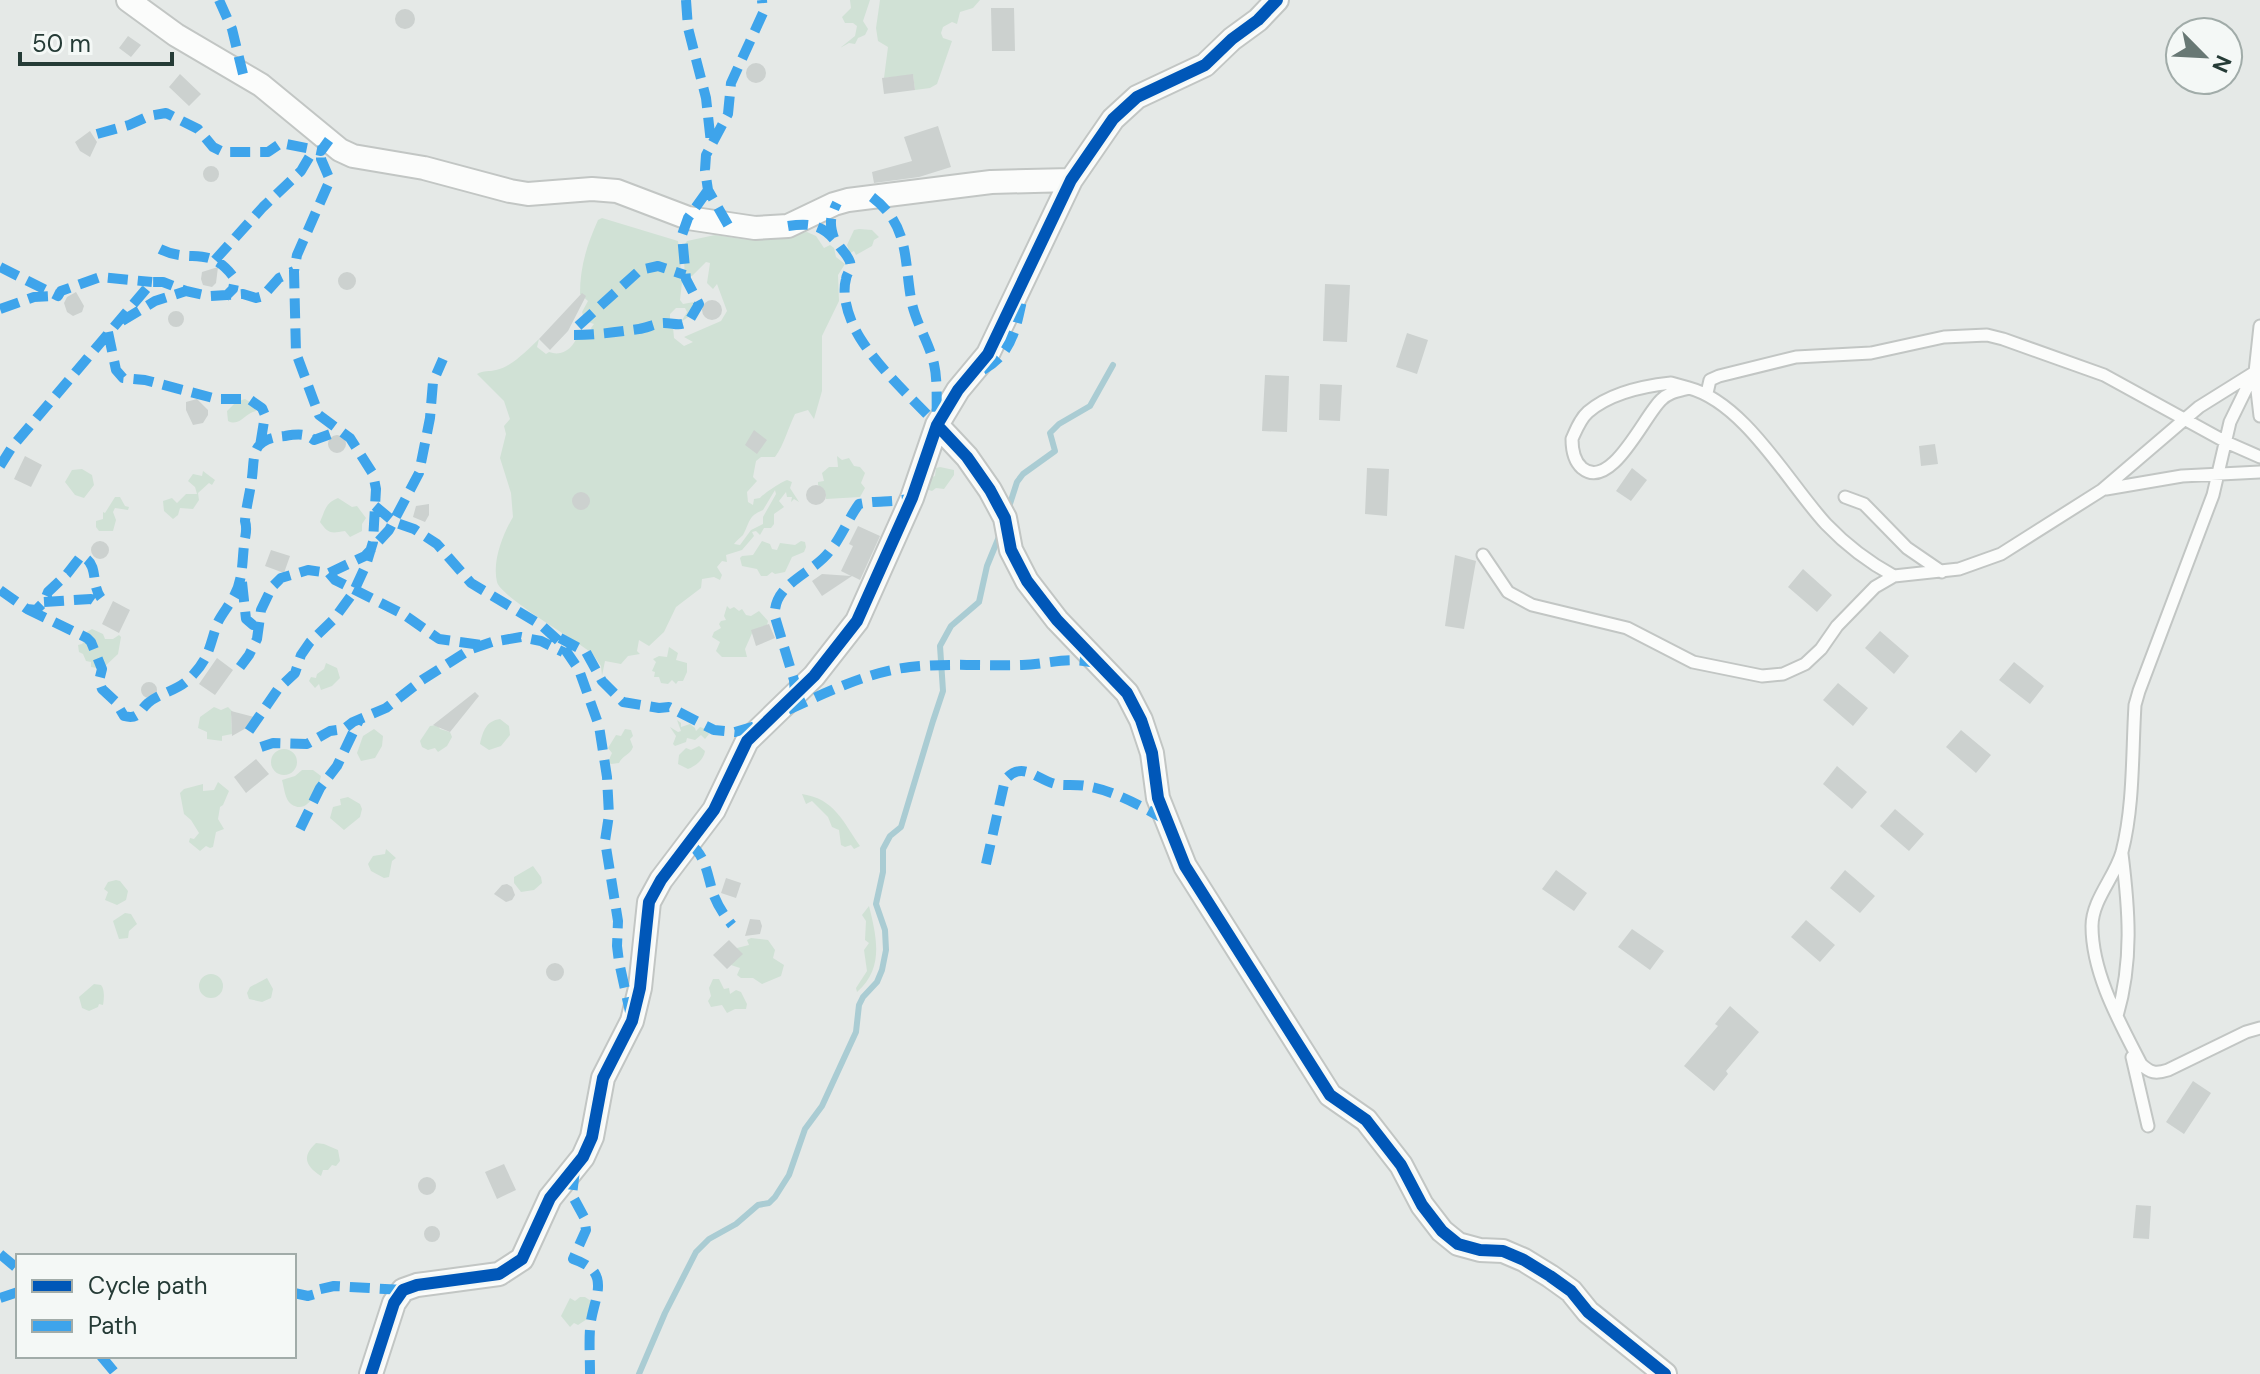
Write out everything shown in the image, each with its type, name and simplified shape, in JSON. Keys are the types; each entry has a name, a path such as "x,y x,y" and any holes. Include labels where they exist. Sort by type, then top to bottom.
{"street":[{"path":"128,0 176,35 261,85 340,150 353,156 424,168 510,191 528,194 592,189 617,191 688,218 755,228 788,226 848,200 991,182 1071,180"},
{"path":"371,1374 394,1303 403,1290 417,1285 499,1274 522,1259 550,1198 583,1157 592,1137 603,1078 632,1021 649,902 661,880 714,810 747,741 814,676 857,621 917,486 937,425 958,390 988,354 1071,180 1113,119 1137,97 1205,65 1277,0"},
{"path":"937,425 967,457 990,490 1005,518 1011,550 1027,581 1057,620 1127,693 1141,720 1152,753 1158,798 1185,866 1330,1095 1366,1120 1401,1165 1422,1205 1442,1231 1458,1244 1480,1250 1503,1251 1550,1276 1571,1291 1588,1312 1665,1374"}],"lane":[{"path":"2260,326 2255,372 2260,416"},
{"path":"1707,393 1710,380 1719,376 1796,357 1871,353 1944,337 1987,335 2104,375 2226,442 2260,457"},
{"path":"1483,555 1508,592 1532,605 1627,628 1693,662 1762,676 1783,674 1805,664 1821,649 1837,626 1875,587 1894,576 1959,569 2001,554 2102,490 2186,419 2255,372"},
{"path":"2255,372 2230,422 2219,472 2135,705 2129,811 2122,852 2092,924 2096,955 2117,1016 2141,1064 2149,1071 2158,1073 2260,1028"},
{"path":"1689,388 1674,391 1657,404 1617,459 1603,471 1594,474 1586,472 1577,464 1572,439 1587,413 1614,397 1644,386 1671,383 1689,388 1707,393 1768,449 1824,521 1847,545 1894,576"},
{"path":"2102,490 2219,472 2260,472"},
{"path":"1845,497 1864,504 1907,548 1942,572"},
{"path":"2117,1016 2128,968 2130,938 2122,852"},
{"path":"2129,1040 2148,1126"}],"green space":[{"path":"850,0 870,0 863,21 868,29 855,44 849,43 840,48 855,36 857,26 845,23 842,17 851,8"},
{"path":"880,0 980,0 973,8 960,12 957,24 952,22 943,27 943,38 952,41 937,84 915,90 913,75 884,78 888,47 878,41 876,28"},
{"path":"602,218 678,241 682,282 680,300 683,304 696,304 694,313 681,322 687,312 685,308 676,308 670,314 670,319 677,323 673,327 674,338 684,346 693,342 684,337 721,321 727,311 717,284 713,289 707,283 710,263 706,262 692,276 685,275 683,247 687,241 715,235 749,240 807,232 816,236 824,248 830,245 834,248 836,257 845,264 838,275 839,301 822,336 822,391 814,419 808,410 795,414 775,457 761,457 756,461 753,477 757,481 747,492 748,502 753,505 754,499 787,480 792,482 790,488 799,502 794,499 791,502 792,497 787,497 786,492 779,501 784,507 774,514 771,528 764,528 760,535 752,532 754,536 742,550 726,555 727,562 722,561 717,567 722,575 720,580 714,577 702,579 701,588 676,607 664,632 649,646 639,640 637,651 640,654 628,656 621,664 605,661 602,676 601,666 592,653 524,608 497,582 497,557 513,517 511,493 500,458 506,434 504,426 510,419 504,401 477,374 508,365 539,339 537,347 546,354 563,352 578,335 594,335 591,328 594,324 585,321 582,312 588,301 580,294 580,284 585,256 598,220","holes":["775,490 776,494 763,517 763,524 751,530 740,545 734,544 743,535 752,517 763,510"]},
{"path":"854,230 872,230 879,237 872,246 856,255 854,251 850,253 847,245"},
{"path":"245,399 255,405 256,411 239,421 228,421 227,411 236,402"},
{"path":"837,456 842,460 849,458 854,466 865,473 861,483 865,488 860,497 826,499 825,492 818,485 818,482 824,481 822,473 829,467 838,467"},
{"path":"936,468 954,470 954,475 944,489 926,489 929,478 935,476"},
{"path":"82,469 92,475 94,485 84,498 75,495 65,482 72,470"},
{"path":"203,471 215,480 212,485 209,483 198,493 199,500 193,509 180,508 173,519 164,511 163,501 172,498 177,503 186,494 197,494 188,481 193,474 202,476"},
{"path":"115,497 120,497 129,507 128,510 115,508 113,531 99,531 96,521 103,519 103,512"},
{"path":"338,498 352,507 357,506 366,518 362,531 350,537 345,531 328,531 320,522 328,505"},
{"path":"762,541 777,550 780,543 795,545 801,541 805,542 806,547 804,552 792,557 785,572 761,576 757,569 742,566 740,558 753,555"},
{"path":"727,606 739,611 742,609 751,616 759,611 768,621 767,625 753,631 745,649 747,657 722,657 716,651 720,642 712,637 721,628 721,621 726,620"},
{"path":"92,629 103,634 105,639 121,637 118,654 102,669 91,667 91,662 86,661 79,652 78,645 87,638 85,633"},
{"path":"669,647 678,653 676,660 687,663 683,681 676,684 672,680 668,684 661,683 652,671 656,662 653,659 667,657"},
{"path":"326,663 337,668 340,678 332,686 321,690 319,684 315,688 309,681 311,677 316,678"},
{"path":"214,707 221,710 228,707 234,713 231,716 232,734 222,736 222,741 207,739 207,732 198,728 200,717"},
{"path":"500,719 509,726 510,735 501,746 489,750 480,744 482,735 488,724"},
{"path":"677,720 681,727 690,724 696,731 700,727 709,734 705,739 701,735 695,740 687,738 686,742 675,746 676,736 670,727 681,731"},
{"path":"437,725 450,732 452,737 447,746 438,752 435,748 428,750 422,747 420,741 430,726"},
{"path":"374,729 383,736 382,746 375,758 361,761 357,753 363,736"},
{"path":"625,729 631,730 633,747 619,763 611,764 608,762 612,753 608,748 616,735 621,736"},
{"path":"699,746 705,751 697,764 688,769 678,764 679,755 686,748 691,750"},
{"path":"284,749 293,753 297,762 293,771 284,775 275,771 271,762 275,753"},
{"path":"302,770 313,770 321,776 311,800 297,807 287,800 282,780"},
{"path":"218,782 229,791 220,807 218,819 224,829 216,832 213,847 206,846 200,851 189,842 199,833 184,814 180,793 203,784 203,791 214,790"},
{"path":"802,794 830,806 860,846 854,849 851,845 841,845 839,830 832,827 828,817 812,801 806,804"},
{"path":"348,797 360,804 362,809 360,817 344,830 330,818 333,807 341,805 340,799"},
{"path":"386,849 396,858 392,861 389,877 384,878 371,871 368,864 373,856 385,854"},
{"path":"533,866 542,883 534,890 521,892 514,883 514,877"},
{"path":"116,880 128,891 126,900 117,905 105,900 108,892 104,889 108,882"},
{"path":"869,906 876,941 875,963 866,983 857,992 856,988 867,971 864,950 869,943 865,940 866,921 862,915"},
{"path":"125,913 131,914 137,924 129,931 128,938 119,939 113,921"},
{"path":"747,940 768,940 775,950 773,958 784,965 781,976 762,984 753,978 737,975 740,968 731,965 737,948 749,945"},
{"path":"211,974 220,977 223,986 220,995 211,998 202,995 199,986 202,977"},
{"path":"267,978 273,989 271,998 262,1002 249,999 247,993 250,987"},
{"path":"713,979 719,979 724,989 729,988 730,994 736,990 741,992 746,1009 727,1013 722,1005 711,1007 708,1001"},
{"path":"94,984 102,987 103,1005 99,1004 89,1011 82,1008 79,997"},
{"path":"316,1143 338,1150 340,1161 336,1166 323,1170 321,1176 307,1161 308,1153"},
{"path":"580,1297 591,1301 587,1319 570,1327 561,1316 570,1298 575,1301"}],"building":[{"path":"991,8 1014,8 1015,51 992,51"},
{"path":"405,9 412,12 415,19 412,26 405,29 398,26 395,19 398,12"},
{"path":"128,36 141,45 131,57 119,48"},
{"path":"756,63 763,66 766,73 763,80 756,83 749,80 746,73 749,66"},
{"path":"180,74 201,94 189,106 169,87"},
{"path":"913,74 915,90 884,94 882,78"},
{"path":"938,126 951,167 919,177 874,183 872,172 912,161 904,137"},
{"path":"90,131 97,142 90,157 80,151 75,142"},
{"path":"208,166 214,166 219,174 217,180 208,182 203,177 203,171"},
{"path":"218,267 216,283 212,287 203,285 202,272"},
{"path":"343,272 351,272 356,281 354,288 343,290 338,285 338,277"},
{"path":"1325,284 1350,285 1347,342 1323,341"},
{"path":"76,292 84,306 82,312 73,316 67,312 64,303"},
{"path":"582,293 586,296 568,331 550,350 539,339"},
{"path":"712,300 719,303 722,310 719,317 712,320 705,317 702,310 705,303"},
{"path":"176,311 182,313 182,325 176,327 170,325 168,319 170,313"},
{"path":"1407,333 1428,340 1417,374 1396,367"},
{"path":"1265,375 1289,376 1287,432 1262,431"},
{"path":"1320,384 1342,385 1340,421 1319,420"},
{"path":"197,399 208,410 208,415 203,423 193,425 186,402"},
{"path":"754,430 767,440 757,454 745,445"},
{"path":"337,435 346,444 337,453 328,444"},
{"path":"1935,444 1938,464 1921,466 1919,446"},
{"path":"25,456 42,465 31,487 14,479"},
{"path":"1367,468 1389,469 1387,516 1365,514"},
{"path":"1632,468 1647,480 1631,501 1616,491"},
{"path":"816,485 823,488 826,495 823,502 816,505 809,502 806,495 809,488"},
{"path":"577,492 585,492 590,501 588,508 577,510 572,505 572,497"},
{"path":"429,504 425,522 413,517 416,506"},
{"path":"858,526 880,536 860,580 852,576 822,596 812,581 822,574 851,576 841,571"},
{"path":"100,541 109,550 100,559 91,550"},
{"path":"271,550 290,556 284,573 265,566"},
{"path":"1455,555 1476,561 1464,629 1445,626"},
{"path":"1803,569 1832,595 1817,612 1788,587"},
{"path":"113,601 130,610 119,633 102,624"},
{"path":"769,624 775,638 756,646 751,630"},
{"path":"1880,631 1909,656 1894,674 1865,648"},
{"path":"217,658 233,670 215,695 199,684"},
{"path":"2014,662 2044,686 2030,704 1999,680"},
{"path":"146,682 152,682 157,690 155,696 146,698 141,693 141,687"},
{"path":"1838,683 1868,708 1853,726 1823,700"},
{"path":"475,692 479,696 450,732 433,725"},
{"path":"231,711 262,719 232,736"},
{"path":"1961,730 1991,755 1976,773 1946,747"},
{"path":"256,759 269,774 246,793 234,777"},
{"path":"1837,766 1867,792 1852,809 1823,784"},
{"path":"1895,809 1924,834 1909,851 1880,826"},
{"path":"1556,870 1587,893 1574,911 1542,889"},
{"path":"1845,870 1875,896 1860,913 1830,888"},
{"path":"726,878 741,883 736,898 721,893"},
{"path":"507,884 515,895 506,902 494,894"},
{"path":"750,919 760,920 760,934 745,936"},
{"path":"1806,920 1835,945 1820,962 1791,937"},
{"path":"1632,929 1664,951 1650,970 1618,947"},
{"path":"729,940 743,954 727,969 713,955"},
{"path":"551,963 559,963 564,972 562,979 551,981 546,976 546,968"},
{"path":"1730,1006 1759,1032 1726,1071 1728,1074 1714,1091 1684,1066 1718,1026 1715,1024"},
{"path":"2193,1081 2211,1093 2184,1134 2166,1122"},
{"path":"504,1164 516,1190 497,1199 485,1172"},
{"path":"427,1177 436,1186 427,1195 418,1186"},
{"path":"2136,1205 2151,1206 2149,1239 2133,1238"},
{"path":"432,1226 438,1228 438,1240 432,1242 426,1240 424,1234 426,1228"}],"waterway":[{"path":"1008,510 1017,482 1023,474 1055,451 1050,433 1059,424 1090,406 1113,365"},
{"path":"639,1374 696,1252 709,1239 736,1224 758,1205 769,1203 789,1175 805,1129 822,1106 856,1032 859,1005 877,982 886,950 885,930 876,904 883,872 883,849 890,836 901,827 943,691 940,646 951,626 979,602 987,566 1001,532"}],"marked path":[{"path":"219,0 232,29 243,74"},
{"path":"686,0 688,28 706,98 711,143"},
{"path":"728,225 708,190 706,155 728,114 731,83 763,13 762,0"},
{"path":"97,134 166,113 198,129 213,147 223,152 268,152 281,143 321,151 329,140"},
{"path":"215,260 301,171 314,149"},
{"path":"249,731 278,689 295,673 301,655 310,642 334,619 353,593 373,542 376,489 373,474 350,438 319,415 296,353 294,271 297,255 330,180 321,151"},
{"path":"574,335 689,321 699,304 686,279 682,235 688,218 708,190"},
{"path":"872,197 893,219 903,243 913,307 934,364 937,421"},
{"path":"834,238 831,220 837,203"},
{"path":"788,226 818,227 829,234 845,254 850,265 845,286 846,301 856,332 886,372 937,425"},
{"path":"160,249 217,261 235,279 233,289 225,297"},
{"path":"578,326 640,270 658,266 685,275"},
{"path":"0,267 58,296 61,291 100,277 152,282"},
{"path":"0,466 12,447 152,282 163,282 209,296 243,294 256,298 263,296 279,278 294,271"},
{"path":"122,321 155,301 186,291"},
{"path":"0,309 34,297 54,296"},
{"path":"983,370 1001,356 1012,338 1023,296"},
{"path":"108,332 116,370 123,378 145,380 217,399 249,399 262,408 265,415 260,446"},
{"path":"240,667 257,639 261,610 272,587 281,578 308,570 329,573 365,556 389,530 419,473 430,418 433,382 443,359"},
{"path":"27,609 87,638 102,669 99,681 102,689 115,701 124,716 136,716 158,696 180,686 201,665 219,621 236,592 242,572 245,516 254,458 259,446 273,438 301,435 314,440 339,431"},
{"path":"795,696 794,680 775,617 780,596 794,580 829,552 859,504 912,498"},
{"path":"375,506 394,522 414,529 437,544 471,583 541,625 560,642 579,670 599,726 607,777 609,815 605,841 618,921 619,962 630,1012"},
{"path":"0,590 27,609 36,610 81,556 91,564 101,598"},
{"path":"329,573 335,580 403,614 439,639 481,645"},
{"path":"242,582 246,619 253,625 260,621"},
{"path":"44,602 91,599 98,604"},
{"path":"261,747 273,743 307,744 330,731 344,729 386,708 422,680 471,649 492,642 521,637 541,641 563,652"},
{"path":"560,638 586,652 602,681 623,702 669,707 714,730 735,732 759,725"},
{"path":"788,710 863,678 910,667 1022,665 1067,660 1095,663"},
{"path":"300,829 320,788 337,766 359,720"},
{"path":"986,864 1005,780 1017,771 1055,784 1082,785 1107,791 1166,820"},
{"path":"689,843 702,858 716,899 732,925"},
{"path":"575,1170 572,1195 584,1217 586,1230 573,1259 594,1271 598,1288 590,1329 590,1374"},
{"path":"0,1254 16,1267"},
{"path":"296,1293 308,1296 315,1294 316,1290 334,1286 403,1290"},
{"path":"0,1298 16,1293"},
{"path":"103,1358 116,1374"}],"cycle path":[{"path":"371,1374 394,1303 403,1290 417,1285 499,1274 522,1259 550,1198 583,1157 592,1137 603,1078 632,1021 640,988 649,902 661,880 714,810 747,741 814,676 857,621 912,498 937,425 958,390 988,354 1071,180 1113,119 1137,97 1205,65 1277,0"},
{"path":"937,425 967,457 990,490 1005,518 1011,550 1027,581 1057,620 1127,693 1141,720 1152,753 1158,798 1185,866 1330,1095 1366,1120 1401,1165 1422,1205 1442,1231 1458,1244 1480,1250 1503,1251 1550,1276 1571,1291 1588,1312 1665,1374"}]}
